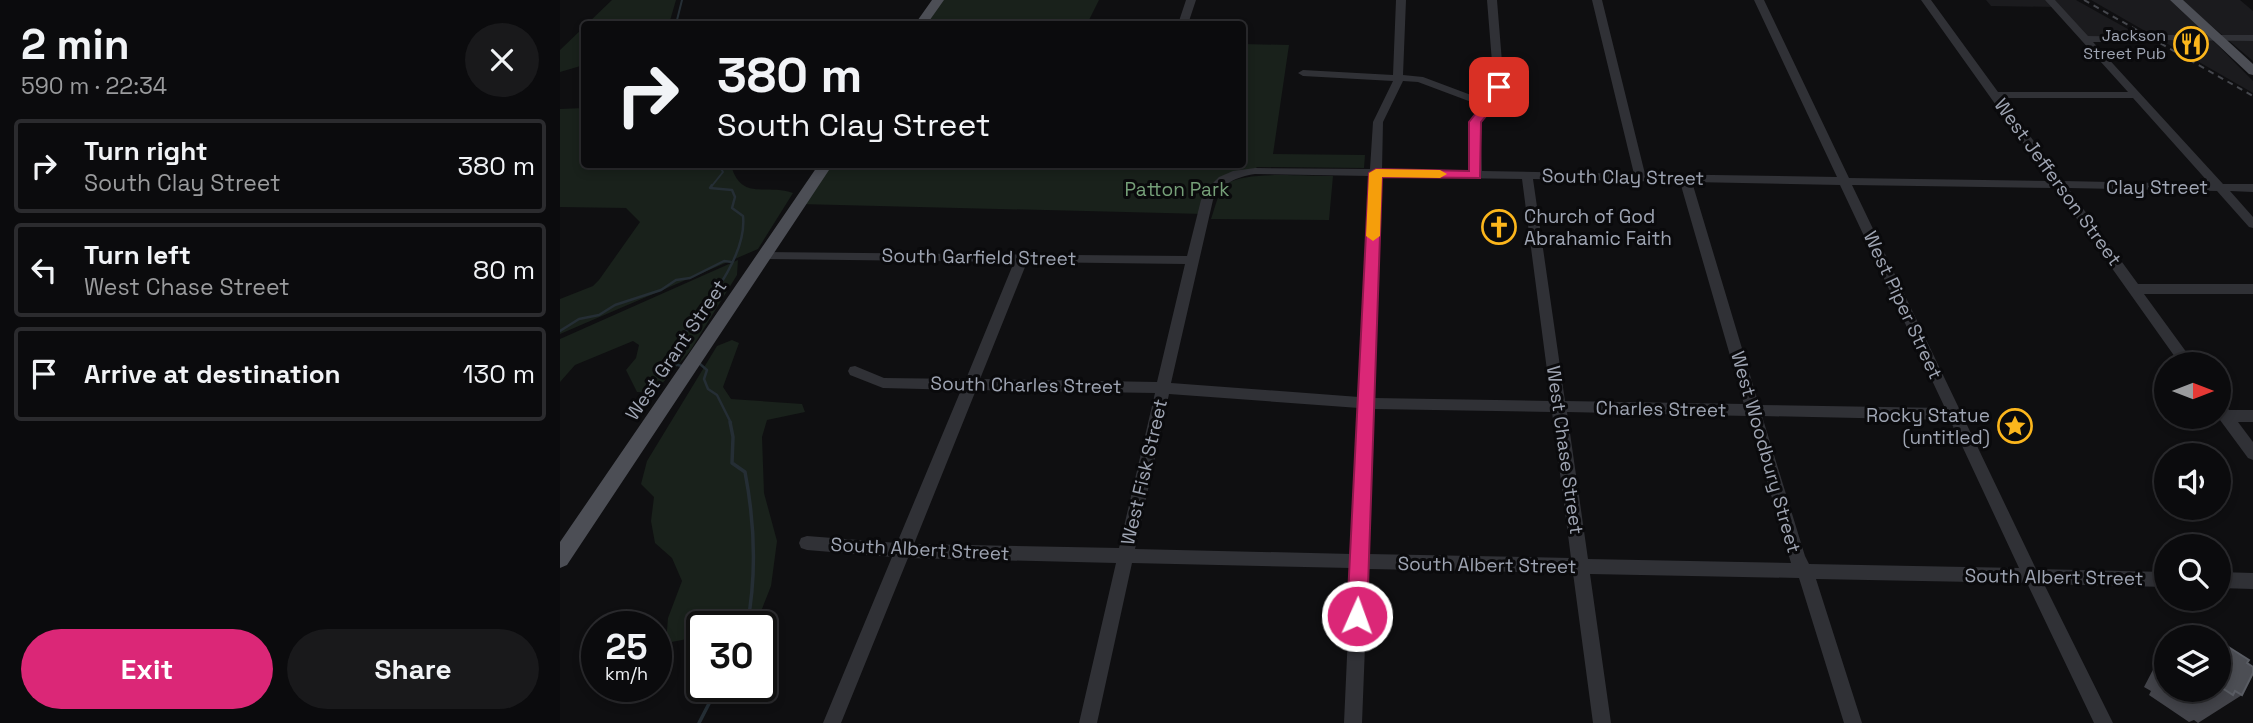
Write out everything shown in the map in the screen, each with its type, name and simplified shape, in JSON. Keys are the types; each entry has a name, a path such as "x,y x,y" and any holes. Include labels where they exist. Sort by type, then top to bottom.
{"main road":[{"path":"923,21 938,0"},
{"path":"2176,0 2253,71"},
{"name":"West Grant Street","path":"560,559 823,168"}],"street":[{"path":"1184,21 1191,0"},
{"path":"1353,723 1378,122 1398,77 1401,0"},
{"path":"1476,175 1475,122 1499,87 1492,0"},
{"path":"1597,0 1640,177"},
{"name":"West Piper Street","path":"1759,0 2032,577 2104,723"},
{"name":"West Jefferson Street","path":"1926,0 2180,352"},
{"path":"2050,0 2253,224"},
{"path":"2162,38 2253,38"},
{"path":"2086,39 2136,39"},
{"path":"1303,74 1398,77 1429,81 1489,105"},
{"path":"1995,95 2136,95"},
{"name":"South Clay Street","path":"1204,215 1209,193 1216,183 1237,173 1640,177 2061,187"},
{"name":"West Chase Street","path":"1527,176 1602,723"},
{"name":"West Woodbury Street","path":"1685,178 1797,559 1806,573 1853,723"},
{"name":"Clay Street","path":"2061,187 2253,188"},
{"name":"West Fisk Street","path":"1088,723 1204,215"},
{"name":"South Garfield Street","path":"765,255 1192,260"},
{"path":"832,723 1022,259"},
{"path":"2135,289 2253,289"},
{"name":"South Charles Street","path":"855,371 883,383 1163,388 1366,403"},
{"name":"Charles Street","path":"1366,403 1955,414"},
{"path":"2231,412 2253,416"},
{"path":"2231,423 2253,454"},
{"name":"South Albert Street","path":"807,543 903,551 2154,579"},
{"path":"2231,580 2253,581"}],"shaded area":[{"path":"1986,0 2076,0 2144,38 2086,39 2057,7 1991,6"},
{"path":"2091,0 2173,0 2253,81 2253,93"},
{"path":"2181,0 2240,0 2253,11 2253,61"}],"green space":[{"path":"612,0 676,0 670,21 590,21"},
{"path":"938,0 1099,0 1088,21 923,21"},
{"path":"581,30 581,66 560,72 560,50"},
{"name":"Patton Park","path":"1246,44 1289,45 1273,154 1365,155 1364,168 1257,167 1252,171 1222,178 1204,214 799,204 824,168 1246,168"},
{"path":"581,108 581,168 732,168 741,184 748,187 793,193 758,249 560,334 560,299 593,286 640,222 626,208 560,207 560,109"},
{"name":"Patton Park","path":"1278,175 1333,176 1329,220 1211,219 1221,191 1236,180"},
{"path":"738,260 737,275 690,351 654,393 637,392 626,370 636,358 639,345 633,341 575,365 560,382 560,339"},
{"path":"732,340 739,343 723,387 731,399 802,404 805,412 767,420 762,437 764,493 777,541 771,586 761,611 686,611 686,639 672,642 671,611 682,581 672,558 655,543 651,521 654,497 641,484 647,461 717,346"}],"building":[{"path":"2231,649 2249,660 2247,663 2253,667 2253,673 2242,695 2235,691 2233,695"}],"waterway":[{"path":"676,21 682,0"},
{"path":"711,187 723,172 720,168"},
{"path":"712,185 710,188 732,190 735,197 732,208 743,216 742,234 732,262"},
{"path":"560,331 579,319 599,315 615,305 661,290 676,280 690,278 724,261 732,262"},
{"path":"682,366 673,364 669,355 717,289 732,262"},
{"path":"700,364 707,370 704,379 708,389 717,395 731,423"},
{"path":"730,422 733,437 732,463 745,472 753,530 749,611"},
{"path":"699,723 710,702"}],"railway":[{"path":"2084,0 2253,96"}],"slow traffic":[{"path":"1373,236 1376,173 1440,174"}],"place":[{"name":"Jackson Street Pub","path":"2191,44"},
{"name":"Church of God Abrahamic Faith","path":"1499,227"},
{"name":"Rocky Statue (untitled)","path":"2015,426"}],"route":[{"path":"1357,616 1376,173 1476,175 1475,122 1494,99 1499,87"}]}
